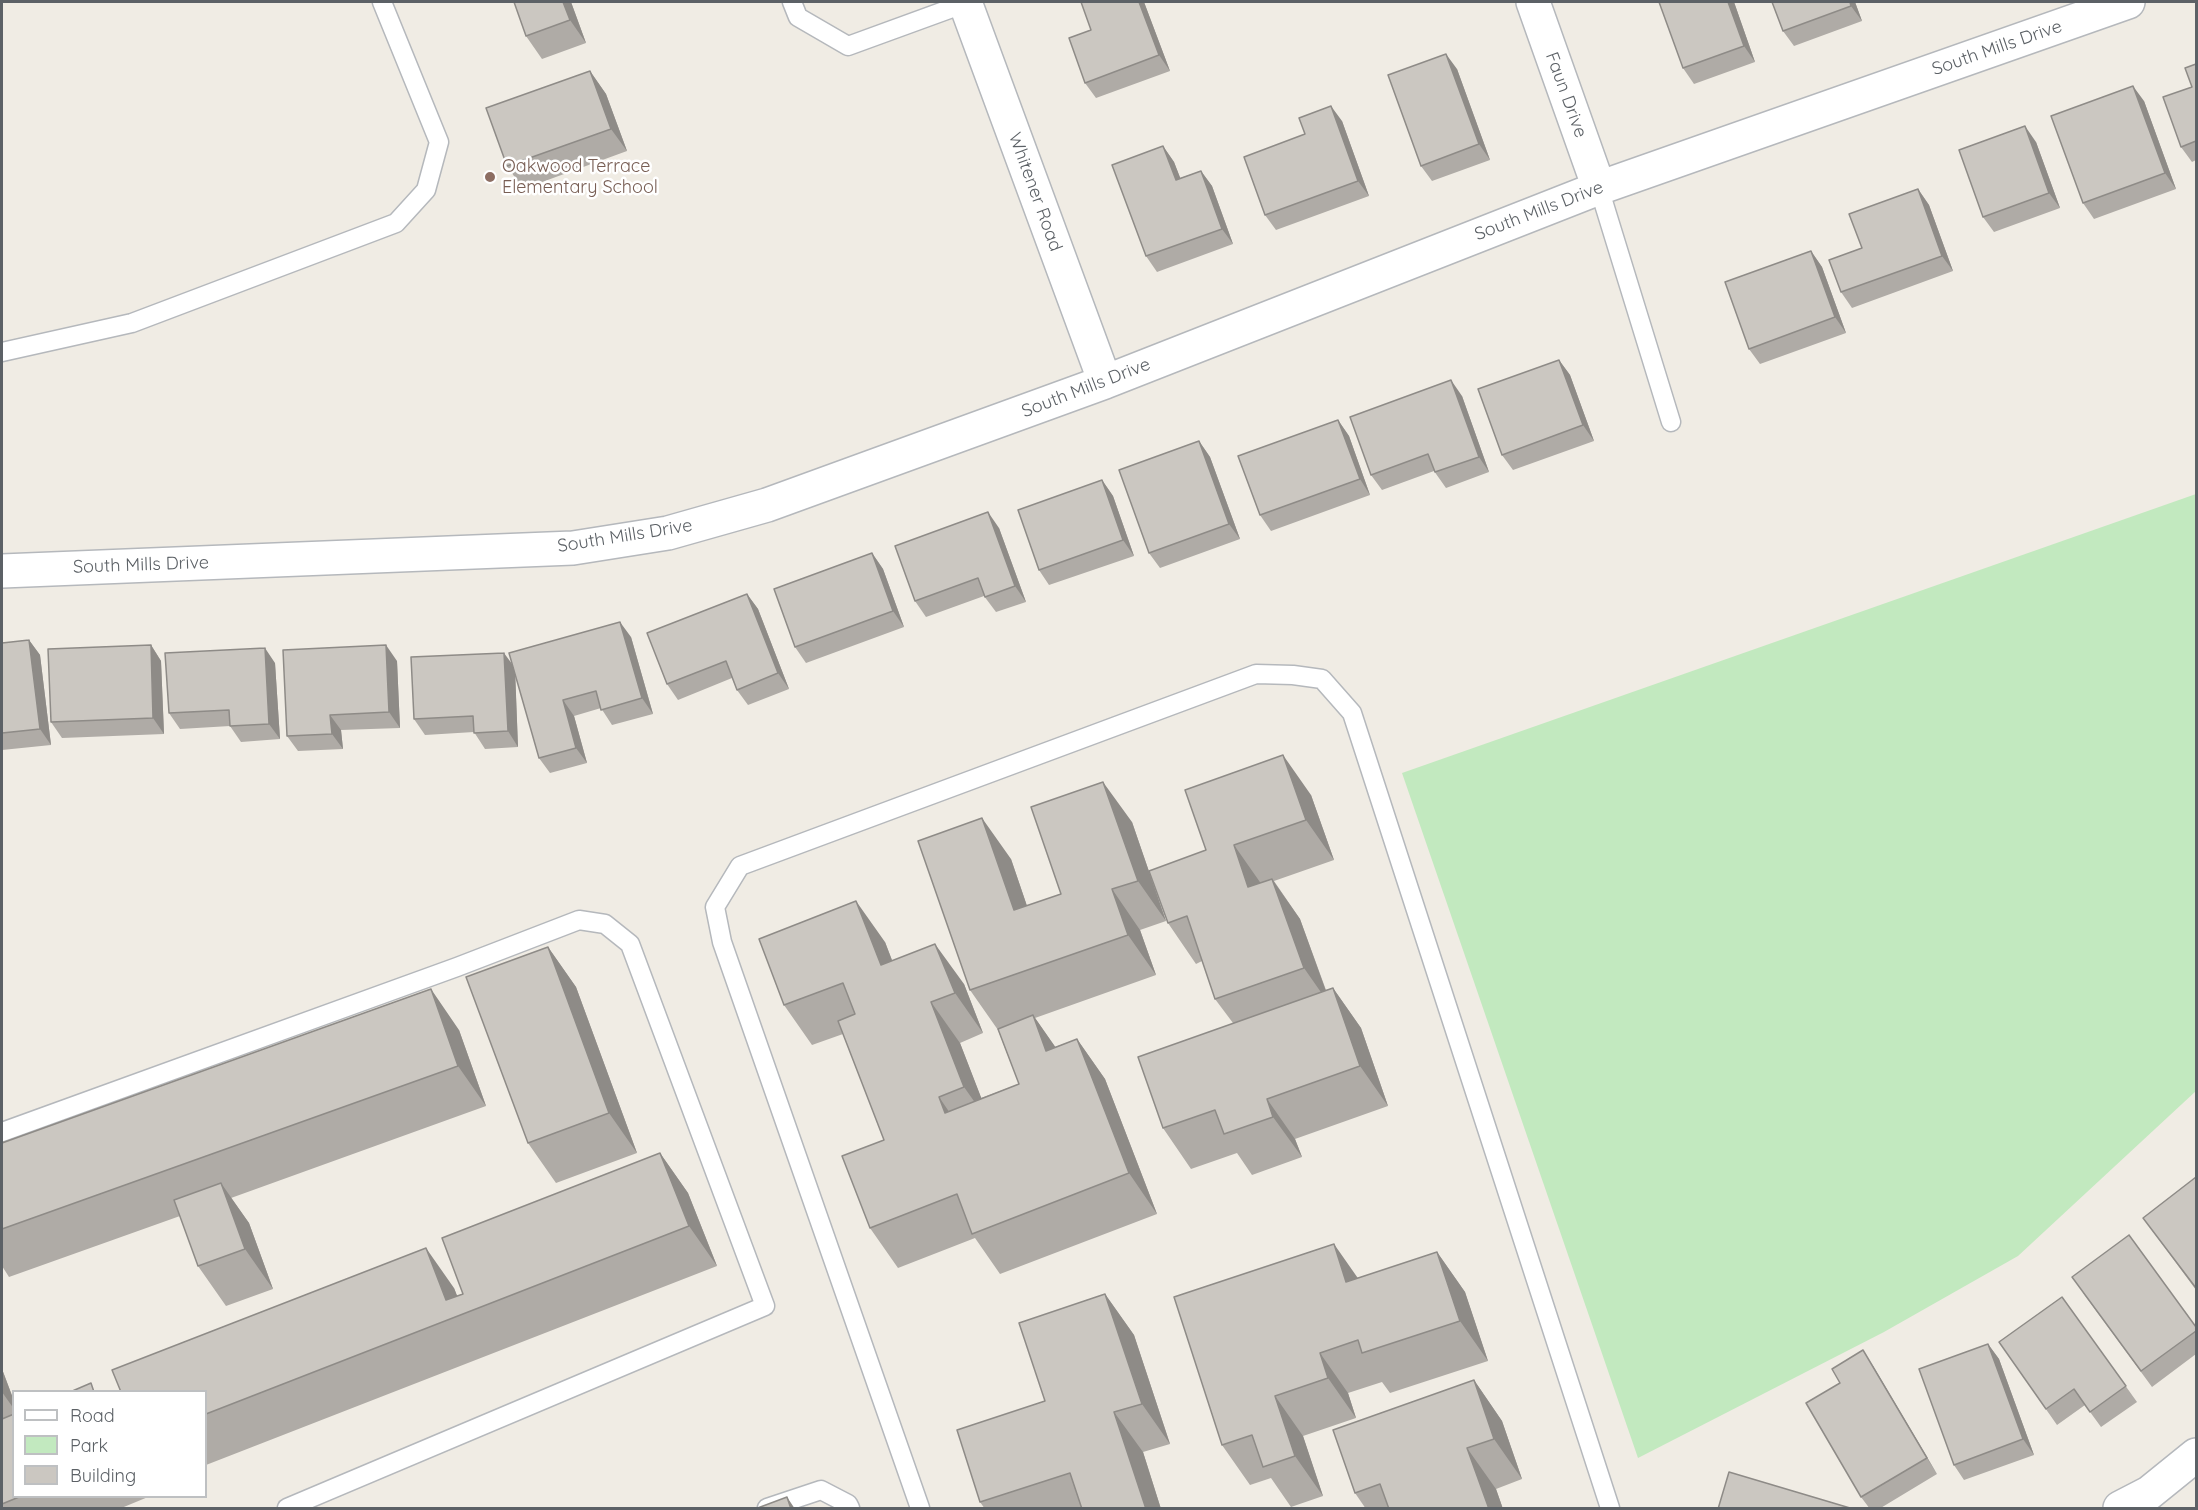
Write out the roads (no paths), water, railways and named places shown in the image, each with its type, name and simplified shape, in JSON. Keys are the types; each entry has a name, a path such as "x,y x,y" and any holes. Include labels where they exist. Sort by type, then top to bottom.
{"street":[{"name":"Whitener Road","path":"965,2 1105,382"},
{"name":"Faun Drive","path":"1533,2 1599,188"},
{"name":"South Mills Drive","path":"2,571 573,548 668,533 767,505 1105,382 1599,188 2089,8 2128,2"},
{"path":"2120,1509 2149,1493 2196,1455"}],"lane":[{"path":"2,352 132,323 396,223 426,190 439,142 382,2"},
{"path":"792,2 798,17 848,46 965,2"},
{"path":"1599,188 1671,422"},
{"path":"920,1509 722,942 715,907 740,866 1256,674 1322,679 1352,713 1610,1509"},
{"path":"2,1132 457,967 579,920 605,924 630,944 765,1306 287,1509"},
{"path":"767,1509 821,1490 848,1504 850,1509"}],"place":[{"name":"Oakwood Terrace Elementary School","path":"490,177"}]}
